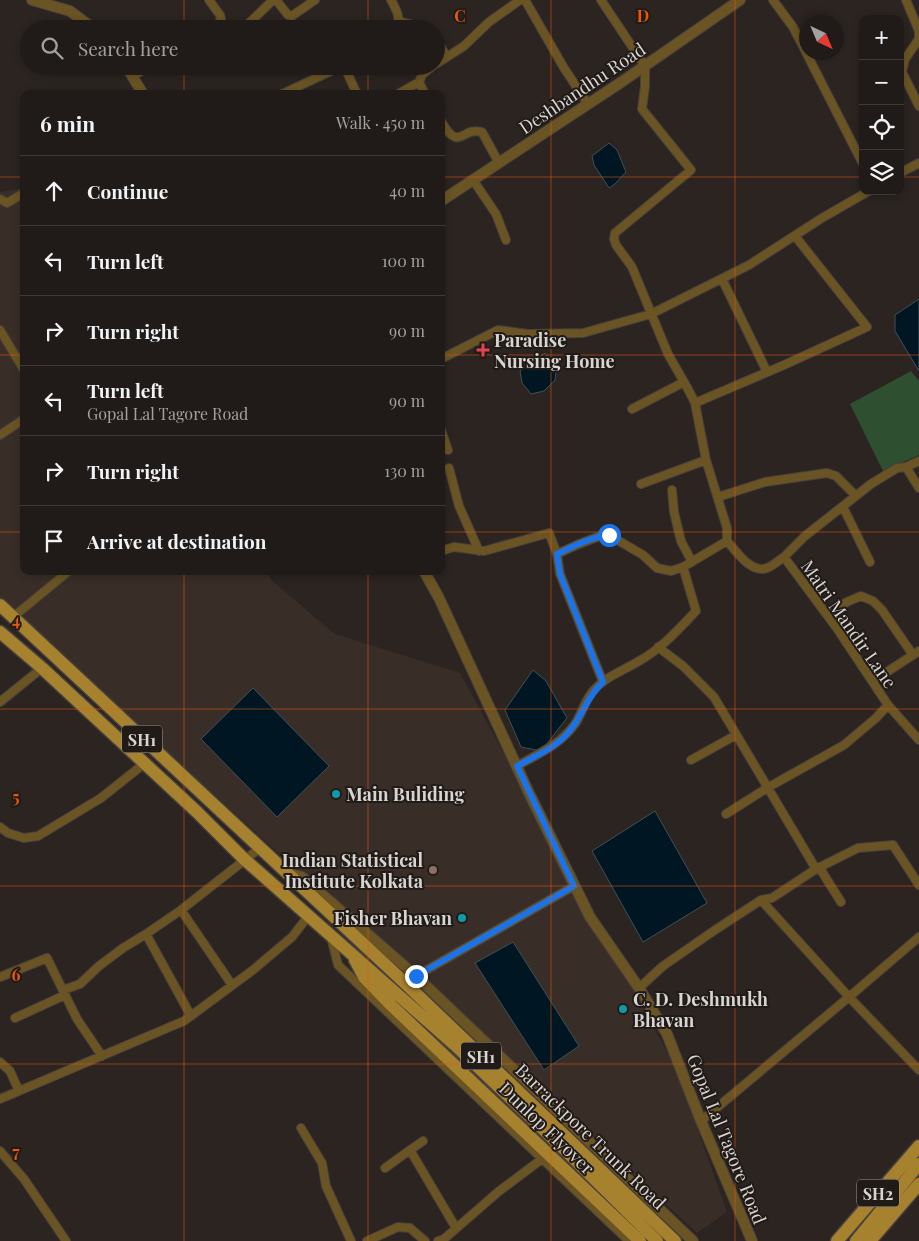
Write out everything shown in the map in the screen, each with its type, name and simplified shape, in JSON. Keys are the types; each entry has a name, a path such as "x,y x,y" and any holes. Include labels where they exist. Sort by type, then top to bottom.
{"main road":[{"name":"Barrackpore Trunk Road","path":"0,605 285,871 675,1241"},
{"name":"Barrackpore Trunk Road","path":"0,632 145,763 244,859 456,1046 657,1241"},
{"name":"Dunlop Flyover","path":"350,952 364,977 391,1005 640,1241"},
{"name":"SH2","path":"837,1241 919,1146"},
{"path":"856,1241 919,1164"},
{"name":"SH2","path":"870,1241 919,1184"}],"street":[{"path":"32,0 52,3 70,11 82,20"},
{"path":"210,0 220,15 220,20"},
{"path":"253,20 275,0 288,15 292,16 315,0"},
{"path":"391,0 399,14 398,20"},
{"path":"445,54 447,57 464,46 489,22 520,0"},
{"path":"524,0 564,68 588,104"},
{"path":"557,554 586,541 609,535 643,555 657,568 671,571 683,567 727,540 726,528 706,460 694,403 668,354 632,268 614,239 615,233 691,170 642,109 645,66 601,0"},
{"name":"Deshbandhu Road","path":"445,198 645,66 740,0"},
{"path":"773,0 793,28 859,156"},
{"path":"906,0 919,31 919,39 905,59 902,72 919,106"},
{"path":"291,90 323,75"},
{"path":"348,75 356,90"},
{"path":"405,90 419,82 422,75"},
{"path":"133,76 141,90"},
{"path":"419,82 423,90"},
{"path":"445,128 449,134 454,137 477,130 482,132 499,163"},
{"path":"904,172 919,163"},
{"path":"473,180 496,214 506,240"},
{"path":"0,199 7,203 20,195"},
{"path":"445,357 498,330 528,334 582,333 651,314 749,265 822,218 862,195"},
{"path":"694,403 866,327 794,236"},
{"path":"722,279 767,372"},
{"path":"0,330 20,363"},
{"path":"632,409 684,382"},
{"path":"0,435 20,422"},
{"path":"445,441 448,450"},
{"path":"642,484 706,460"},
{"path":"784,557 805,536 871,484 897,468 906,468 919,460"},
{"path":"449,468 459,506 479,551"},
{"path":"906,468 919,488"},
{"path":"718,497 764,482 827,472 836,476 856,496"},
{"path":"672,490 680,541 692,562"},
{"path":"843,507 870,562"},
{"path":"445,550 454,547 484,551 549,533 557,554 560,574 603,682"},
{"name":"Matri Mandir Lane","path":"727,540 751,566 758,569 767,568 784,557 826,613 888,705 919,740"},
{"path":"517,766 551,747 565,736 576,722 593,691 613,673 640,661 676,632 696,611 683,567"},
{"path":"13,617 64,575"},
{"name":"Gopal Lal Tagore Road","path":"426,575 439,598 590,917 639,988 667,1034 701,1121 752,1241"},
{"path":"826,613 848,600 860,596 873,601 916,653 873,681"},
{"path":"658,647 683,666 714,697 767,788 817,868 841,902"},
{"path":"0,702 42,668"},
{"path":"726,814 767,788 844,745 876,718 888,705"},
{"path":"691,760 736,735"},
{"path":"0,827 8,833 24,838 38,836 101,798 145,763"},
{"path":"639,988 663,966 761,900 772,898 817,868 858,848 893,845 919,885"},
{"path":"15,1018 80,984 123,948 181,910 260,848"},
{"path":"285,871 302,877 416,976 693,1241"},
{"path":"416,976 574,886"},
{"path":"761,900 850,998 919,1070"},
{"path":"181,910 232,985"},
{"path":"0,1100 191,1016 253,970 292,937 309,916"},
{"path":"146,934 191,1016"},
{"path":"331,935 338,965 629,1241"},
{"path":"701,1121 850,998 919,937"},
{"path":"0,977 47,958 77,1019 102,1056"},
{"path":"0,1062 10,1071 19,1091"},
{"path":"301,1128 322,1163 326,1186 350,1241"},
{"path":"385,1168 422,1140"},
{"path":"410,1150 456,1228"},
{"path":"0,1151 24,1179 66,1241"},
{"path":"438,1241 444,1239 498,1192 542,1160"},
{"path":"367,1241 398,1227 410,1228 425,1241"}],"shaded area":[{"name":"Indian Statistical Institute Kolkata","path":"20,189 20,575 269,575 272,581 335,634 460,673 676,1068 727,1212 697,1233 0,600 0,192"}],"green space":[{"path":"911,371 919,381 919,455 883,471 850,404"}],"water":[{"path":"609,143 617,150 626,172 609,188 594,165 592,156"},
{"path":"919,299 919,371 895,331 895,315"},
{"path":"545,353 556,372 555,380 544,391 531,394 522,383 520,371"},
{"path":"533,670 546,681 567,718 541,751 521,747 505,710"},
{"path":"253,688 329,766 277,817 201,739"},
{"path":"655,811 707,903 643,942 592,851"},
{"path":"513,942 579,1046 544,1070 475,963"}],"place":[{"name":"Paradise Nursing Home","path":"483,350"},
{"name":"Main Buliding","path":"336,794"},
{"name":"Indian Statistical Institute Kolkata","path":"433,870"},
{"name":"Fisher Bhavan","path":"462,918"},
{"name":"C. D. Deshmukh Bhavan","path":"623,1009"}],"route":[{"path":"416,976 574,886 517,766 551,747 565,736 576,722 593,691 603,682 560,574 557,554 600,536 609,535"}]}
